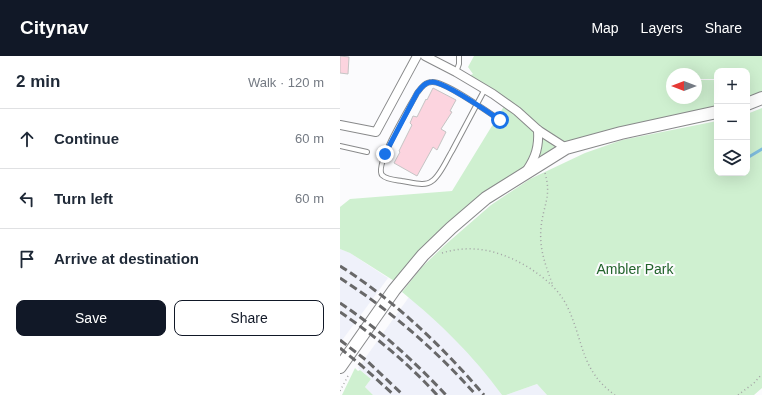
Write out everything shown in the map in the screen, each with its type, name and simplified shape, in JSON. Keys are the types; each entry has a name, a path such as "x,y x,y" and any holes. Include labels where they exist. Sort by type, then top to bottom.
{"main road":[{"path":"750,103 762,98"},
{"path":"345,369 394,290 423,255 451,228 486,198 566,148 621,133 714,113"}],"street":[{"path":"340,125 376,132 417,56"},
{"path":"425,56 486,89 517,111 538,130 566,148"},
{"path":"525,173 534,159 537,150 538,130"}],"lane":[{"path":"456,72 460,56"},
{"path":"486,89 477,104 445,163 432,182 425,184 387,179 380,170 385,154 395,134 422,87 427,83 435,82 457,92 477,104 500,120"},
{"path":"340,146 368,152"}],"path":[{"path":"544,172 548,190 542,218 540,239 544,261 553,286"},
{"path":"437,257 442,252 454,250 470,248 488,250 503,254 518,261 553,286 562,296 567,306 589,366 596,378 605,388 615,395"},
{"path":"340,391 345,369"},
{"path":"738,395 754,383 762,374"}],"shaded area":[{"path":"340,249 350,253 388,278 340,343"},
{"path":"409,297 464,347 484,370 502,395 373,395 365,387 371,379 358,368"},
{"path":"537,384 547,395 506,395"}],"green space":[{"path":"474,56 762,56 762,98 750,103 750,68 714,68 714,79 702,79 702,68 666,68 666,104 702,104 702,80 714,80 714,113 566,148 486,198 399,284 350,253 340,249 340,207 350,199 452,191 506,103 466,77 473,74 468,67"},
{"name":"Ambler Park","path":"762,108 762,388 754,395 547,395 537,384 502,395 491,380 455,340 402,292 422,267 491,205 530,179 585,153 622,140 714,122 714,176 750,176 750,113"},
{"path":"355,368 371,379 365,387 373,395 342,395"}],"building":[{"path":"340,56 349,57 348,74 340,73"},
{"path":"433,88 456,100 450,111 452,112 441,129 446,132 437,150 433,147 417,176 394,163 412,125 410,123 413,116 417,117"}],"waterway":[{"path":"750,156 762,149"}],"railway":[{"path":"340,266 380,294 417,325 452,359 484,395"},
{"path":"340,278 377,304 412,332 445,362 476,395"},
{"path":"340,303 396,346 446,395"},
{"path":"340,312 391,350 437,395"},
{"path":"340,340 366,360 403,395"},
{"path":"340,348 394,395"}],"route":[{"path":"385,154 417,93 427,83 435,82 457,92 500,120"}]}
